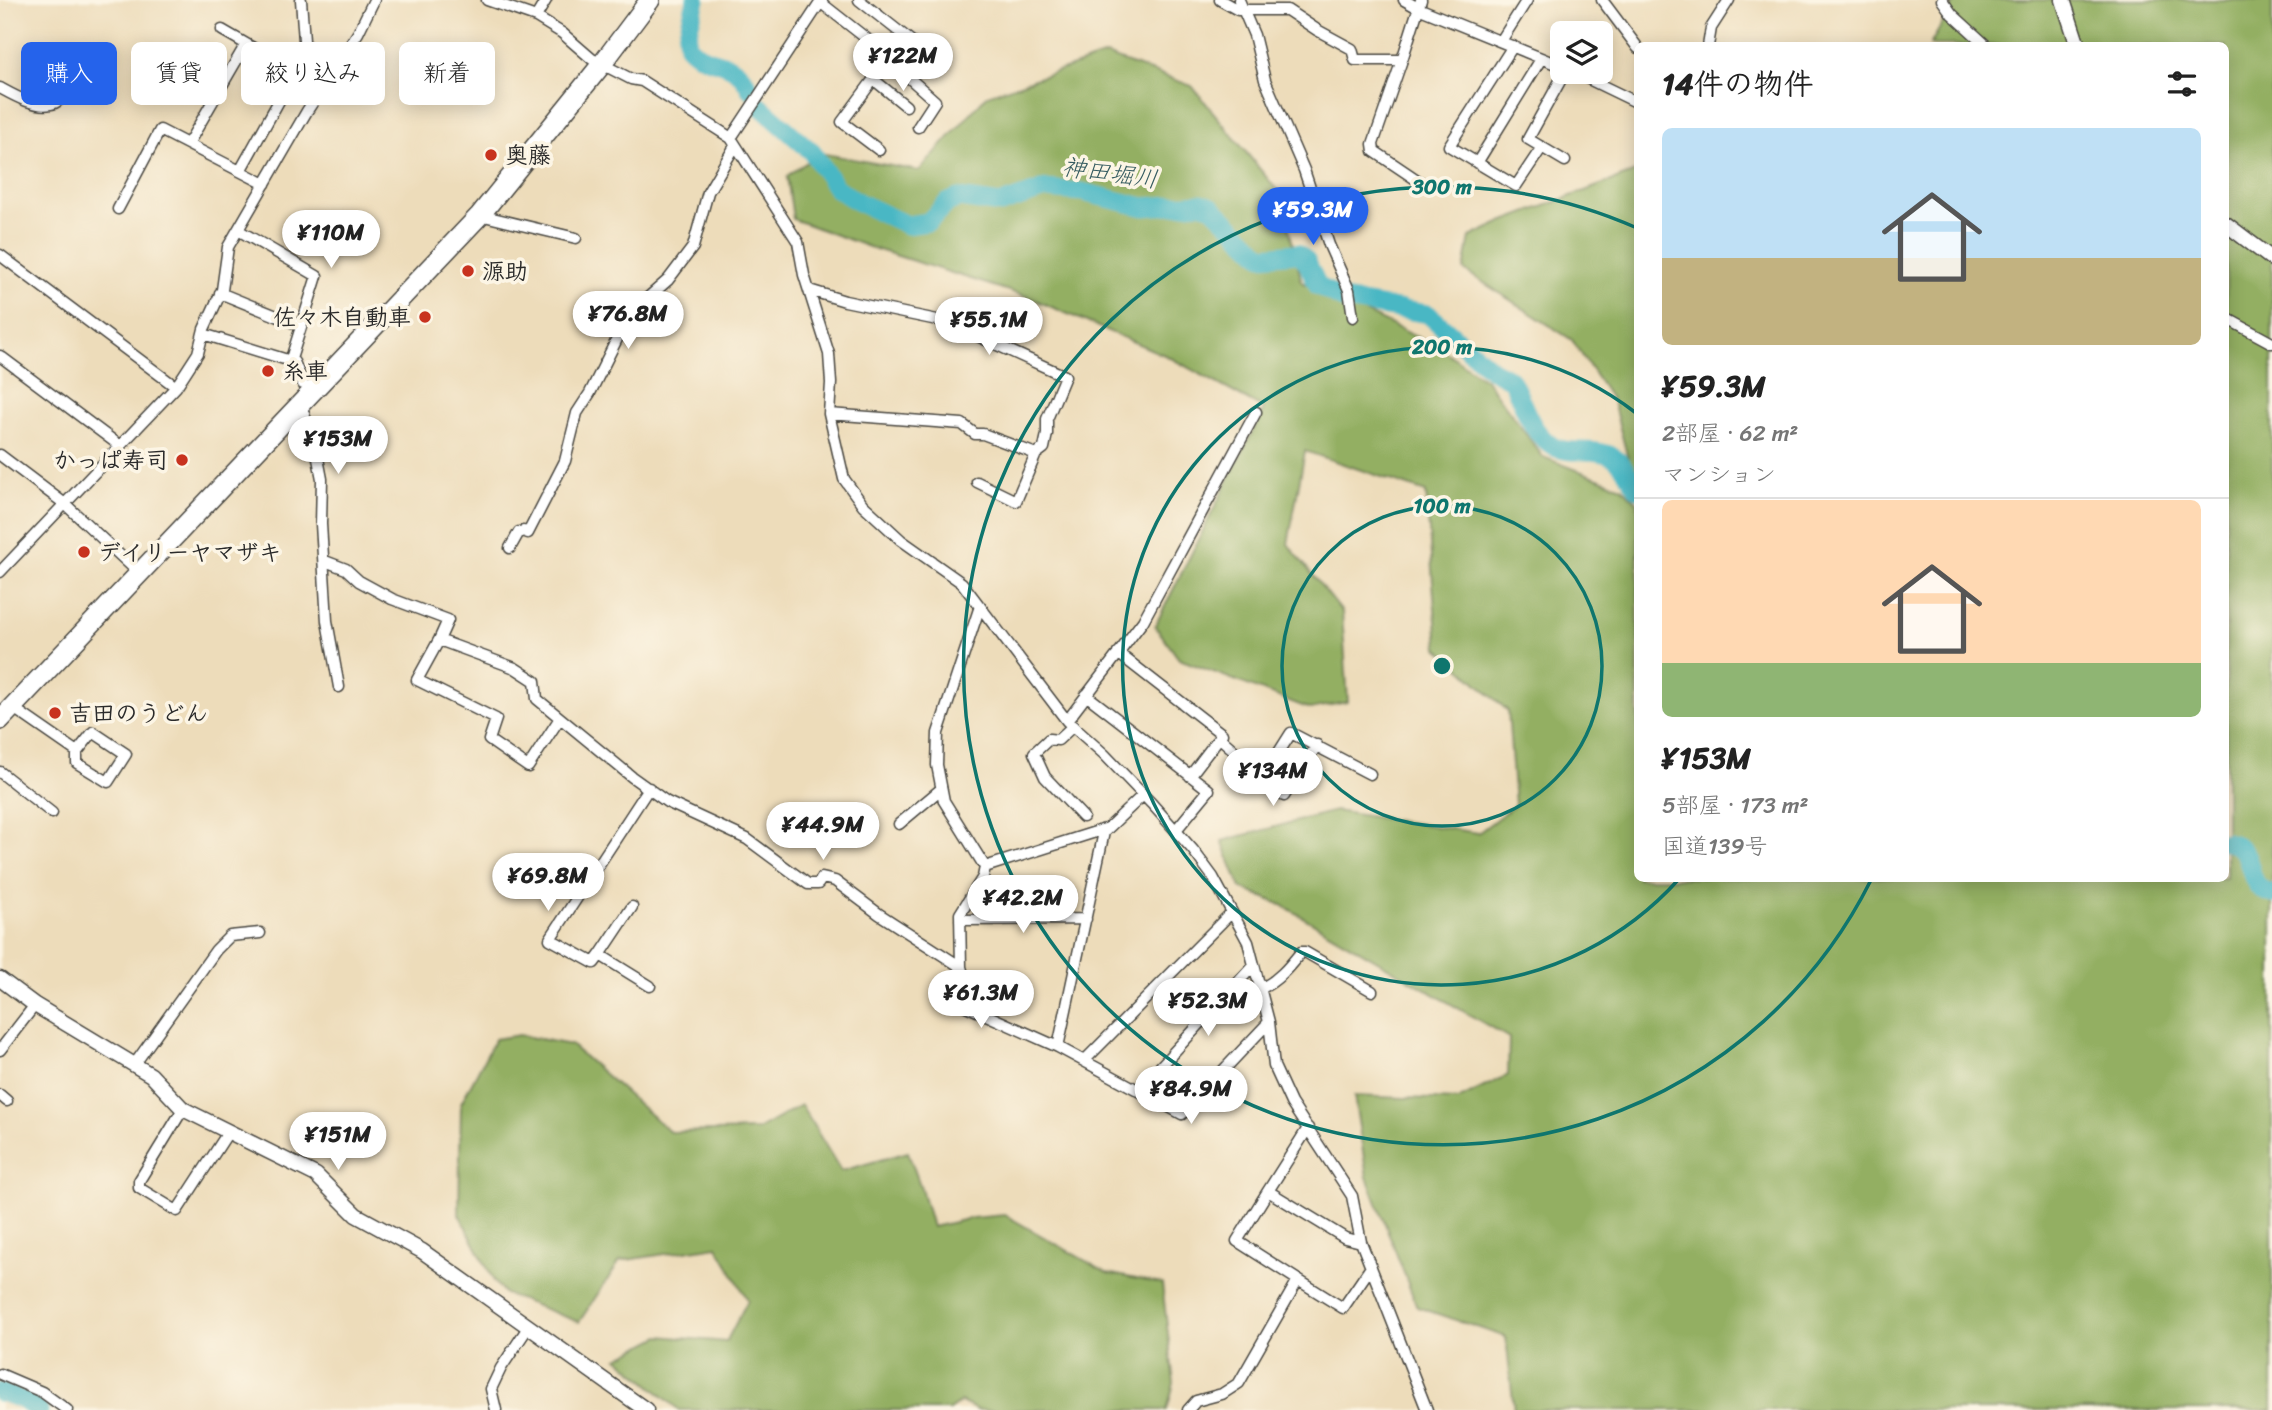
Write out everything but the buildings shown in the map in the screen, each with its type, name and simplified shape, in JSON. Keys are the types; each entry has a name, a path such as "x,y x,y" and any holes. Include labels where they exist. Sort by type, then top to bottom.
{"highway":[{"path":"4,710 302,394 480,215 597,61 637,0"},
{"path":"302,394 514,160 650,0"}],"street":[{"path":"301,0 304,42"},
{"path":"0,572 5,559 65,504 176,387 198,353 202,334 220,293 228,247 307,111 358,33 374,0"},
{"path":"487,0 536,18 562,33 597,61 631,79 642,81 733,142 778,208 797,242 828,354 831,383 829,414 844,479 863,505 901,540 962,583 1070,724 1104,754 1176,831 1213,877 1248,942 1269,1022 1274,1066 1291,1103 1352,1196 1361,1242 1427,1410"},
{"path":"536,18 546,0"},
{"path":"859,0 939,63"},
{"path":"1220,0 1238,10 1242,5"},
{"path":"1404,0 1419,4 1550,62"},
{"path":"1502,41 1527,0"},
{"path":"1602,0 1634,43"},
{"path":"1709,42 1711,27 1729,0"},
{"path":"1942,0 1952,14 1983,42"},
{"path":"2063,0 2077,42"},
{"path":"510,548 519,532 528,533 558,478 570,445 577,413 621,331 635,309 668,280 692,247 708,192 733,142 821,1 890,57 888,59 935,101 918,127"},
{"path":"1419,4 1373,144 1374,151 1423,184"},
{"path":"1242,5 1287,10 1352,49 1355,60 1402,60"},
{"path":"1242,5 1254,35 1265,80 1304,170 1329,245 1349,290 1353,317"},
{"path":"222,30 243,42"},
{"path":"1513,46 1450,146 1516,186 1542,147"},
{"path":"188,144 241,53"},
{"path":"878,150 842,122 888,59"},
{"path":"1477,163 1541,59"},
{"path":"873,79 906,106"},
{"path":"1558,84 1528,139 1565,161"},
{"path":"1599,84 1634,101"},
{"path":"0,88 21,98"},
{"path":"240,171 277,105"},
{"path":"118,209 160,130 265,184"},
{"path":"480,215 576,238"},
{"path":"2229,226 2272,259"},
{"path":"238,230 317,276 290,362"},
{"path":"0,255 176,387"},
{"path":"809,290 845,301 947,322 1065,376 1047,419 1044,448 1036,454 1016,501 977,482"},
{"path":"220,293 301,326"},
{"path":"2229,320 2272,343"},
{"path":"202,334 294,362 322,479 321,524 327,621 339,687"},
{"path":"0,356 119,445"},
{"path":"1083,817 1045,777 1034,754 1049,739 1058,740 1086,695 1143,621 1256,412"},
{"path":"829,414 962,424 975,434 983,434 1036,454"},
{"path":"0,455 65,504 134,570"},
{"path":"325,561 346,569 359,581 392,599 448,620 417,680 496,719 489,740 528,767 559,718"},
{"path":"980,606 938,733 937,765 944,801 985,867 983,877 960,914 961,967 966,1006 1085,1060 1182,1114 1269,1022"},
{"path":"439,640 515,668 535,681 537,699 632,777 667,802 747,839 808,884 818,884 822,878 835,881 879,914 961,967"},
{"path":"1118,653 1222,734 1190,776"},
{"path":"1086,695 1209,790 1176,831"},
{"path":"4,710 77,752"},
{"path":"93,732 125,754 108,782 77,763 77,752 93,732"},
{"path":"1260,782 1291,733 1370,774"},
{"path":"1220,738 1247,762 1260,782 1284,796 1317,745"},
{"path":"0,772 52,813"},
{"path":"632,907 594,963 550,939 649,788"},
{"path":"899,824 942,789"},
{"path":"985,867 1105,829 1142,796"},
{"path":"1058,1047 1105,829"},
{"path":"1085,1060 1232,912"},
{"path":"960,920 1086,919"},
{"path":"134,1065 216,950 230,936 260,933"},
{"path":"1260,989 1278,978 1301,952 1305,952 1372,991"},
{"path":"600,955 650,986"},
{"path":"1138,1091 1254,965"},
{"path":"0,979 34,1005 151,1075 183,1109 316,1175 356,1215 422,1251 646,1410"},
{"path":"0,1050 34,1005"},
{"path":"183,1109 139,1181 139,1188 177,1211 229,1131"},
{"path":"1308,1128 1237,1241 1343,1308 1371,1267"},
{"path":"1268,1191 1345,1238 1361,1242"},
{"path":"1188,1410 1196,1401 1222,1394 1239,1383 1298,1280"},
{"path":"496,1410 491,1389 501,1368 529,1326"},
{"path":"0,1374 42,1392 67,1410"}],"green space":[{"path":"1956,0 2272,0 2272,1410 1514,1410 1506,1337 1417,1307 1367,1177 1354,1096 1458,1100 1508,1075 1509,1038 1282,905 1241,888 1222,841 1335,811 1478,833 1515,805 1508,711 1438,648 1426,492 1305,451 1288,544 1342,612 1348,702 1310,709 1179,659 1155,626 1264,409 1169,357 1028,297 869,247 793,219 787,176 820,153 919,171 987,95 1106,55 1192,86 1281,195 1302,282 1440,348 1486,380 1543,457 1622,487 1634,499 1634,882 2229,882 2229,42 1932,42"},
{"path":"1634,172 1634,468 1629,462 1613,402 1572,340 1464,270 1470,237 1502,222"},
{"path":"519,1035 571,1045 670,1132 757,1130 801,1105 841,1171 908,1152 932,1227 972,1218 1005,1215 1107,1273 1162,1284 1174,1383 1167,1410 977,1410 961,1402 949,1410 679,1410 618,1358 660,1336 726,1342 748,1300 717,1246 620,1261 579,1322 505,1294 495,1283 459,1214 461,1103 495,1039"}],"waterway":[{"name":"神田堀川","path":"696,0 687,36 688,46 704,58 736,70 750,89"},
{"name":"神田堀川","path":"761,107 812,152 836,188 858,202 907,225 928,222 947,203 958,198 1001,204 1045,189 1082,192 1144,207 1201,203 1212,207 1262,256 1297,253 1306,260 1318,286 1344,300 1428,314 1492,370 1511,380 1533,425 1545,440 1560,449 1610,455 1621,464 1634,483"},
{"name":"神田堀川","path":"2229,843 2237,845 2243,851 2256,884 2272,894"},
{"path":"0,1392 23,1400 39,1410"}],"place":[{"name":"奥藤","path":"491,155"},
{"name":"源助","path":"468,271"},
{"name":"佐々木自動車","path":"425,317"},
{"name":"糸車","path":"268,371"},
{"name":"かっぱ寿司","path":"182,460"},
{"name":"デイリーヤマザキ","path":"84,552"},
{"name":"吉田のうどん","path":"55,713"}]}
